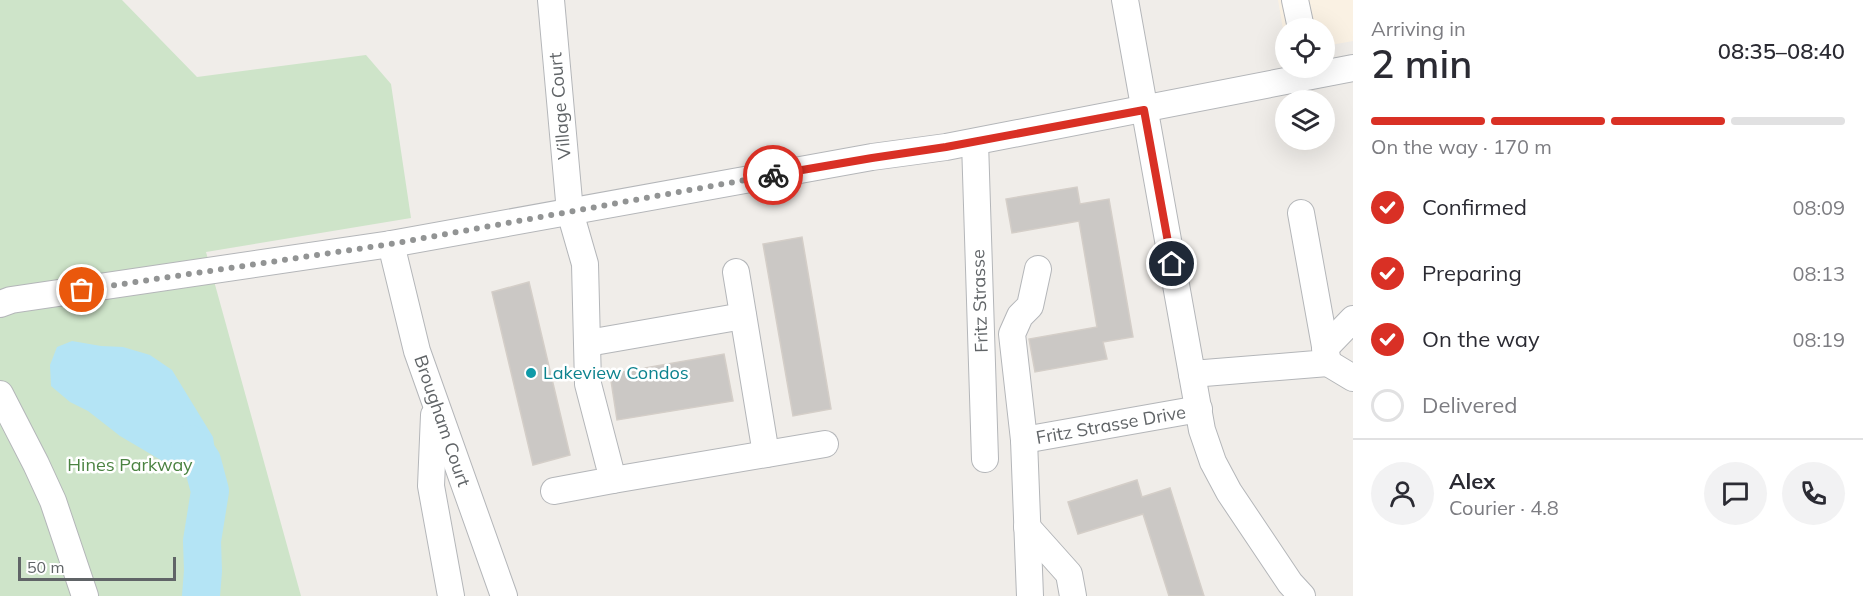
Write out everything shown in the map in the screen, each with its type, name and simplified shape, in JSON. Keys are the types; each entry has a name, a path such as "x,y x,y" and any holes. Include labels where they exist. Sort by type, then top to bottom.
{"street":[{"name":"Village Court","path":"551,0 570,212 585,264 588,384 612,480"},
{"path":"1125,0 1202,430 1213,462 1229,492 1290,584 1302,596"},
{"path":"1294,0 1298,18"},
{"path":"1335,70 1353,68"},
{"path":"0,304 11,300 391,244 872,158 975,142 1144,110 1285,78"},
{"name":"Fritz Strasse","path":"975,142 985,459"},
{"path":"1301,213 1327,355 1353,378"},
{"name":"Brougham Court","path":"391,244 417,351 504,596"},
{"name":"Fritz Strasse Drive","path":"1030,596 1024,440 1012,334 1020,316 1030,306 1038,269"},
{"path":"736,272 766,454"},
{"path":"588,343 743,316"},
{"path":"1192,374 1327,355 1353,320"},
{"path":"0,394 53,501 85,596"},
{"path":"435,401 431,486 451,596"},
{"name":"Fritz Strasse Drive","path":"1024,440 1199,410"},
{"path":"554,491 825,444"},
{"path":"1027,527 1069,574 1073,596"}],"shaded area":[{"path":"1278,0 1353,0 1353,41 1335,44 1335,18 1281,18"}],"green space":[{"name":"Hines Parkway","path":"0,0 122,0 197,77 366,55 391,84 411,218 206,252 301,596 0,596"}],"water":[{"path":"72,341 123,347 150,355 172,370 213,437 217,464 215,486 210,491 200,489 181,472 120,436 88,411 70,402 51,386 50,365 57,347"}],"building":[{"path":"1077,187 1080,204 1109,199 1133,337 1103,342 1107,359 1035,372 1029,339 1097,327 1079,221 1012,233 1006,199"},
{"path":"802,237 831,409 793,416 763,244"},
{"name":"Lakeview Condos","path":"529,282 570,455 533,465 492,292"},
{"name":"Lakeview Condos","path":"724,354 733,401 617,420 610,374"},
{"path":"1137,480 1142,497 1170,488 1204,596 1169,596 1143,514 1078,534 1068,502"}],"waterway":[{"path":"190,444 202,461 210,491 202,541 201,596"}],"way so far":[{"path":"82,290 391,244 773,175"}],"place":[{"name":"Lakeview Condos","path":"531,373"}],"route":[{"path":"773,175 946,147 1144,110 1172,264"}]}
